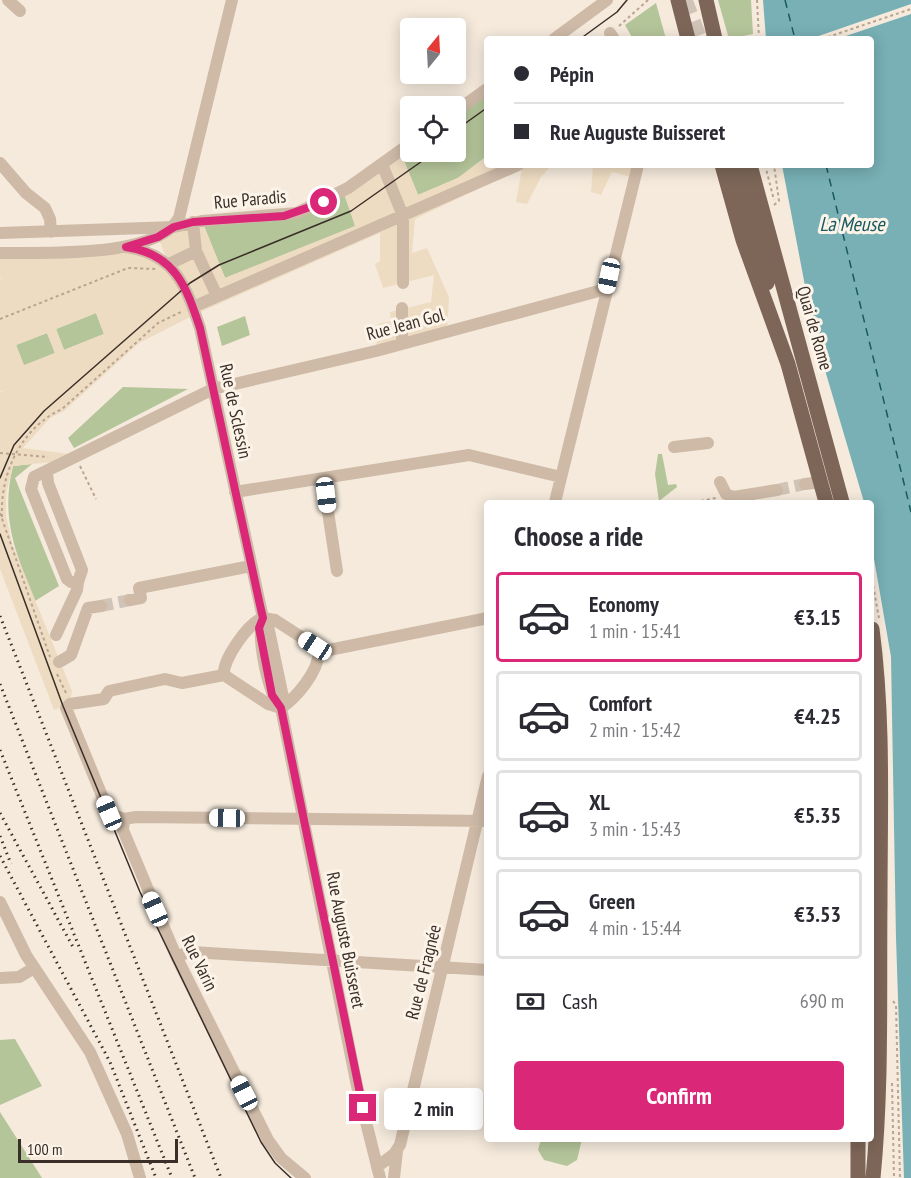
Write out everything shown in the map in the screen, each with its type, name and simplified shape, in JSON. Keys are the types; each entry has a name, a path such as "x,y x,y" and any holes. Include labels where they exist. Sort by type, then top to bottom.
{"main road":[{"path":"678,0 687,36"},
{"path":"706,0 714,36"},
{"name":"Quai de Rome","path":"723,168 743,240 783,350"},
{"name":"Quai de Rome","path":"736,168 783,350 813,483 825,500"},
{"name":"Quai de Rome","path":"756,168 841,500"},
{"path":"873,1178 879,1121 881,998 876,824 879,699 874,649"},
{"path":"879,1121 883,1144 882,1178"},
{"path":"851,1178 858,1142"},
{"path":"858,1142 858,1178"}],"street":[{"path":"8,0 20,11"},
{"path":"0,254 126,247 158,237 174,227 179,218 232,0"},
{"path":"558,36 607,0"},
{"path":"466,104 484,91"},
{"name":"Rue Paradis","path":"0,233 174,227 193,222 297,213 324,202 400,151"},
{"path":"0,163 26,193 45,208 50,219 51,232"},
{"path":"382,164 403,216 402,283"},
{"path":"193,307 511,168"},
{"path":"555,500 637,168"},
{"path":"193,222 196,251 217,296"},
{"path":"126,247 151,253 169,264 196,251"},
{"name":"Rue de Sclessin","path":"169,264 193,307 263,618 268,626 283,697 281,708"},
{"name":"Rue Jean Gol","path":"47,472 213,389 402,344 606,289"},
{"path":"402,308 402,344"},
{"path":"674,447 708,442"},
{"path":"235,492 469,455 561,477"},
{"path":"56,635 77,590 82,570 48,483 47,472 34,477 31,489 67,579 71,582 78,582"},
{"path":"323,479 336,571"},
{"path":"720,482 726,495 734,497 777,490"},
{"path":"130,600 141,598 139,588 251,566"},
{"path":"55,662 71,656 88,608 101,606"},
{"path":"224,675 226,662 252,624 263,618 275,620 315,646 319,652 316,664 300,689 281,708 268,704 224,675 182,683 165,679 138,684 109,691 104,699 70,704 66,711 109,813 124,819 136,816 482,821"},
{"path":"319,652 484,619"},
{"name":"Rue Auguste Buisseret","path":"281,708 378,1174"},
{"name":"Rue de Fragnée","path":"394,1178 397,1151 484,806"},
{"name":"Rue Varin","path":"124,819 123,830 176,956 268,1140 281,1158 305,1178"},
{"path":"0,903 34,968 90,1052 127,1134 140,1178"},
{"path":"176,956 192,952 484,970"},
{"path":"0,978 19,977 34,968"},
{"path":"378,1174 397,1151"}],"path":[{"path":"612,36 648,0"},
{"path":"757,0 759,36"},
{"path":"831,36 911,9"},
{"path":"756,168 774,200"},
{"path":"774,168 779,201 774,205"},
{"path":"0,319 128,268 157,269 169,264"},
{"path":"2,517 5,479 15,454 48,416 62,409 159,323 193,307"},
{"path":"0,453 26,455"},
{"path":"0,513 9,544 70,704"},
{"path":"894,1178 881,998 896,1005 900,1178"}],"green space":[{"path":"718,0 751,0 753,34 728,36"},
{"path":"656,3 665,36 631,36 625,25"},
{"path":"484,90 484,158 458,178 418,195 404,162 466,162 466,104"},
{"path":"343,191 356,226 225,278 202,221 284,216"},
{"path":"96,313 104,334 64,350 56,329"},
{"path":"245,316 250,335 222,346 217,327"},
{"path":"47,333 55,353 24,366 16,345"},
{"path":"123,387 188,389 74,448 68,438"},
{"path":"658,454 662,454 668,485 676,484 677,487 660,500 659,500 655,474"},
{"path":"32,464 15,478 59,586 35,601 16,551 8,503 13,466"},
{"path":"15,1039 42,1086 0,1105 0,1040"},
{"path":"0,1112 42,1178 0,1178"},
{"path":"540,1142 581,1142 577,1160 567,1166 544,1160 538,1150"}],"shaded area":[{"path":"400,151 400,162 404,162 418,195 458,178 484,158 484,168 522,168 415,219 412,253 427,248 449,297 447,332 376,351 378,324 391,321 390,312 431,302 434,275 383,288 375,264 380,261 380,233 196,314 139,343 64,411 50,418 23,448 78,455 63,461 13,466 6,494 6,516 12,543 72,691 70,704 54,710 0,569 0,392 6,390 0,391 0,279 3,278 0,278 0,253 126,247 168,262 158,237 202,221 225,278 355,226 343,191","holes":["96,313 104,334 64,350 56,329","47,333 55,353 24,365 16,345"]},
{"path":"522,168 549,168 541,177 527,204 516,202"},
{"path":"593,168 637,168 635,178 612,172 601,195 591,192"}],"water":[{"name":"La Meuse","path":"763,0 911,0 911,1178 904,1178 896,938 891,657 874,559 874,500 863,500 814,333 783,168 874,168 874,36 766,36"}],"pier":[{"path":"911,4 911,14 846,36 819,36"}],"ferry route":[{"path":"785,0 794,36"},
{"path":"827,168 911,512"}],"tunnel":[{"path":"685,0 699,36"},
{"path":"777,490 805,484"},
{"path":"101,606 130,600"}],"tram line":[{"path":"584,36 617,12 627,0"},
{"path":"466,123 484,110"},
{"path":"0,478 14,445 44,411 190,283 219,265 351,211 421,162"},
{"path":"0,534 63,706 140,892 261,1142 275,1163 291,1178"}],"railway":[{"path":"0,616 221,1178"},
{"path":"0,684 195,1178"},
{"path":"0,750 172,1178"},
{"path":"0,813 73,947"},
{"path":"0,836 11,864"},
{"path":"0,856 110,1062 156,1178"}],"route":[{"path":"324,202 284,216 193,222 174,227 158,237 126,247 151,253 169,264 184,287 200,328 263,618 259,628 272,695 281,708 363,1108"}]}
